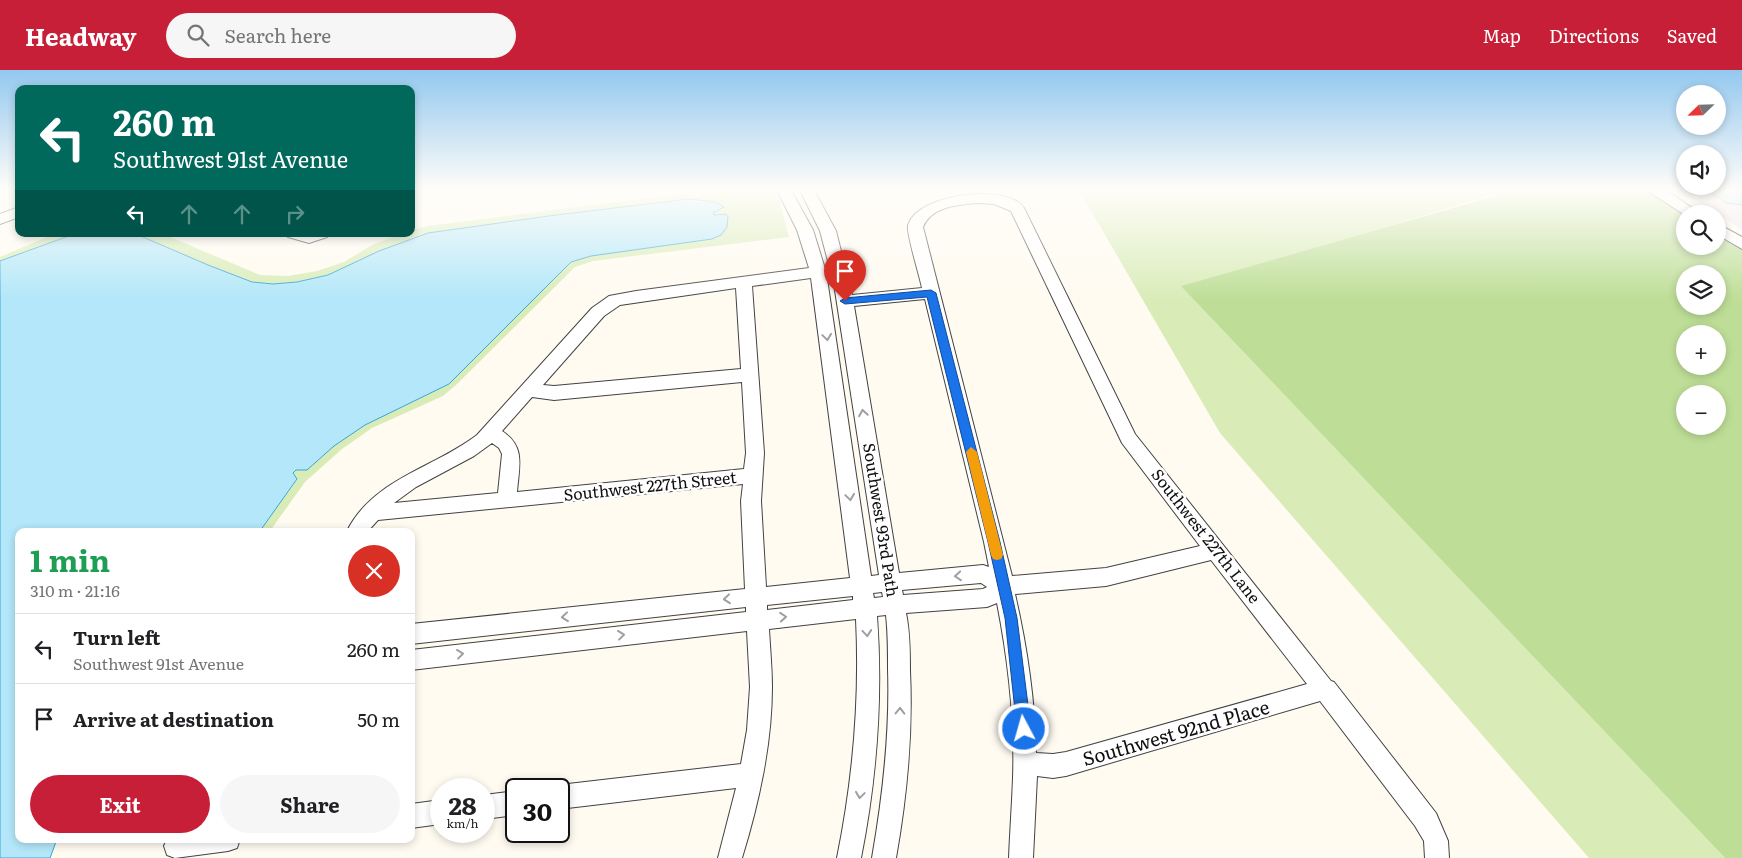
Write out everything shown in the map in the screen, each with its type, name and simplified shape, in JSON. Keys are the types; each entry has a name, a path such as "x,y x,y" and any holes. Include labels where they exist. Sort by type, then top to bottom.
{"street":[{"name":"Southwest 93rd Path","path":"803,227 818,272 865,609 869,666 868,722 860,797 849,858"},
{"name":"Southwest 93rd Path","path":"825,227 832,244 845,301 895,605 900,673 899,730 893,799 884,858"},
{"name":"Southwest 227th Lane","path":"916,227 931,293"},
{"name":"Southwest 227th Lane","path":"1027,227 1124,431 1430,825 1438,853"},
{"path":"1726,234 1742,244"},
{"path":"359,528 372,512 409,482 471,449 490,432 598,312 612,301 818,272"},
{"name":"Southwest 227th Street","path":"372,512 752,476 755,453 744,281"},
{"path":"845,301 931,293 1004,586 1016,650 1024,729 1025,764 1021,858"},
{"path":"528,390 554,393 750,375"},
{"path":"490,432 506,443 511,454 507,500"},
{"path":"730,858 739,829 751,775 758,730 761,687 751,516 752,476"},
{"path":"415,660 895,605 987,598 1004,586 1106,577 1216,550"},
{"path":"415,634 757,596 983,574 1004,586"},
{"name":"Southwest 92nd Place","path":"1025,764 1052,766 1066,764 1326,689"},
{"path":"570,796 751,775"},
{"path":"415,815 430,813"},
{"path":"176,848 205,843"}],"green space":[{"path":"425,227 470,227 328,275 297,282 273,284 252,282 143,237 170,237 260,275 288,276 317,271 344,262 372,245 392,237 415,237 415,229"},
{"path":"719,227 786,227 789,237 593,261 575,267 443,396 372,428 342,449 305,482 272,528 262,528 297,480 293,473 296,470 307,470 334,446 365,425 449,384 571,262 591,256 712,239"},
{"path":"1100,227 1387,227 1182,286 1725,858 1589,858 1220,433"},
{"path":"1388,227 1676,227 1676,255 1726,255 1726,238 1742,249 1742,858 1725,858 1181,286"},
{"path":"47,237 66,237 0,261 0,257"}],"water":[{"path":"472,227 727,227 721,235 712,239 591,256 571,262 449,384 365,425 334,446 307,470 296,470 293,473 297,479 262,528 15,528 15,843 56,843 50,858 0,858 0,261 66,237 143,237 252,282 273,284 297,282 328,275 379,251 428,233"}],"slow traffic":[{"path":"971,452 997,555"}],"route":[{"path":"845,301 931,293 994,542 1011,618 1024,729"}]}
